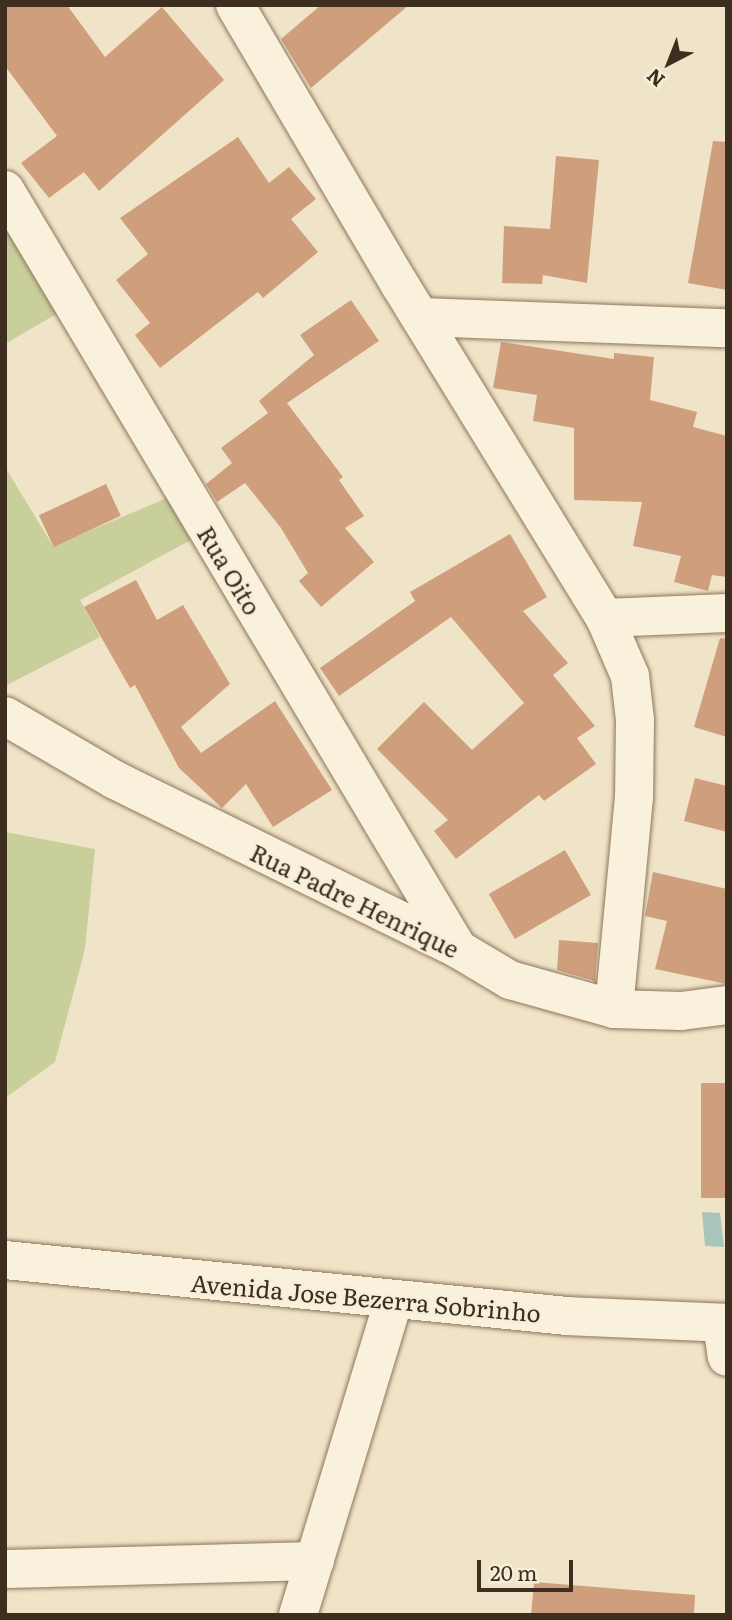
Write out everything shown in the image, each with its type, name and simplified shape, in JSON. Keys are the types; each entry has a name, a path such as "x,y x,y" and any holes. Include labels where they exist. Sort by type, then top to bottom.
{"street":[{"path":"235,5 420,317 605,618 630,676 635,720 634,797 614,1009"},
{"name":"Rua Oito","path":"5,190 458,949"},
{"path":"420,317 727,328"},
{"path":"605,618 727,613"},
{"name":"Rua Padre Henrique","path":"5,716 116,780 458,949 510,980 614,1009 681,1011 727,1004"},
{"name":"Avenida Jose Bezerra Sobrinho","path":"5,1260 725,1334"},
{"path":"298,1615 394,1299"},
{"path":"5,1569 315,1562"}],"green space":[{"path":"5,213 58,313 5,344"},
{"path":"5,467 53,546 167,498 191,540 80,600 100,637 5,686"},
{"path":"5,832 95,849 85,949 55,1062 5,1098"}],"water":[{"path":"702,1212 720,1213 724,1247 705,1246"}],"building":[{"path":"5,5 67,5 105,57 162,7 224,80 99,191 84,172 49,198 21,163 57,136 5,66"},
{"path":"321,5 409,5 311,88 281,39"},
{"path":"238,137 269,183 289,167 316,199 291,219 318,252 263,298 258,292 160,368 135,335 150,323 116,280 148,254 120,218"},
{"path":"713,141 727,142 727,290 688,283"},
{"path":"556,156 599,160 587,283 543,275 542,284 502,283 504,226 550,229"},
{"path":"351,300 379,341 287,403 343,477 339,480 364,516 345,528 374,562 321,607 299,581 308,573 281,528 245,483 217,502 206,484 232,463 221,448 268,413 259,401 314,355 300,335"},
{"path":"501,342 614,359 614,353 654,357 650,400 697,412 693,427 727,436 727,577 712,575 708,591 674,582 681,556 633,546 642,502 574,500 574,428 533,421 537,395 493,388"},
{"path":"106,484 121,516 54,547 39,515"},
{"path":"510,534 547,597 523,611 568,663 553,675 595,726 577,738 596,764 544,801 539,795 456,859 434,831 448,820 377,749 424,702 472,750 524,703 451,617 339,696 320,668 415,601 410,592"},
{"path":"136,580 157,620 183,605 230,684 181,727 201,753 275,701 332,790 273,827 246,784 222,808 179,768 135,685 130,688 84,607"},
{"path":"720,638 727,639 727,737 694,727"},
{"path":"695,778 727,786 727,832 684,821"},
{"path":"565,850 591,895 515,939 489,894"},
{"path":"653,872 727,889 727,984 655,969 667,921 645,916"},
{"path":"559,940 598,943 595,981 557,970"},
{"path":"701,1083 727,1083 727,1198 701,1198"},
{"path":"534,1582 695,1595 694,1615 531,1615"}]}
